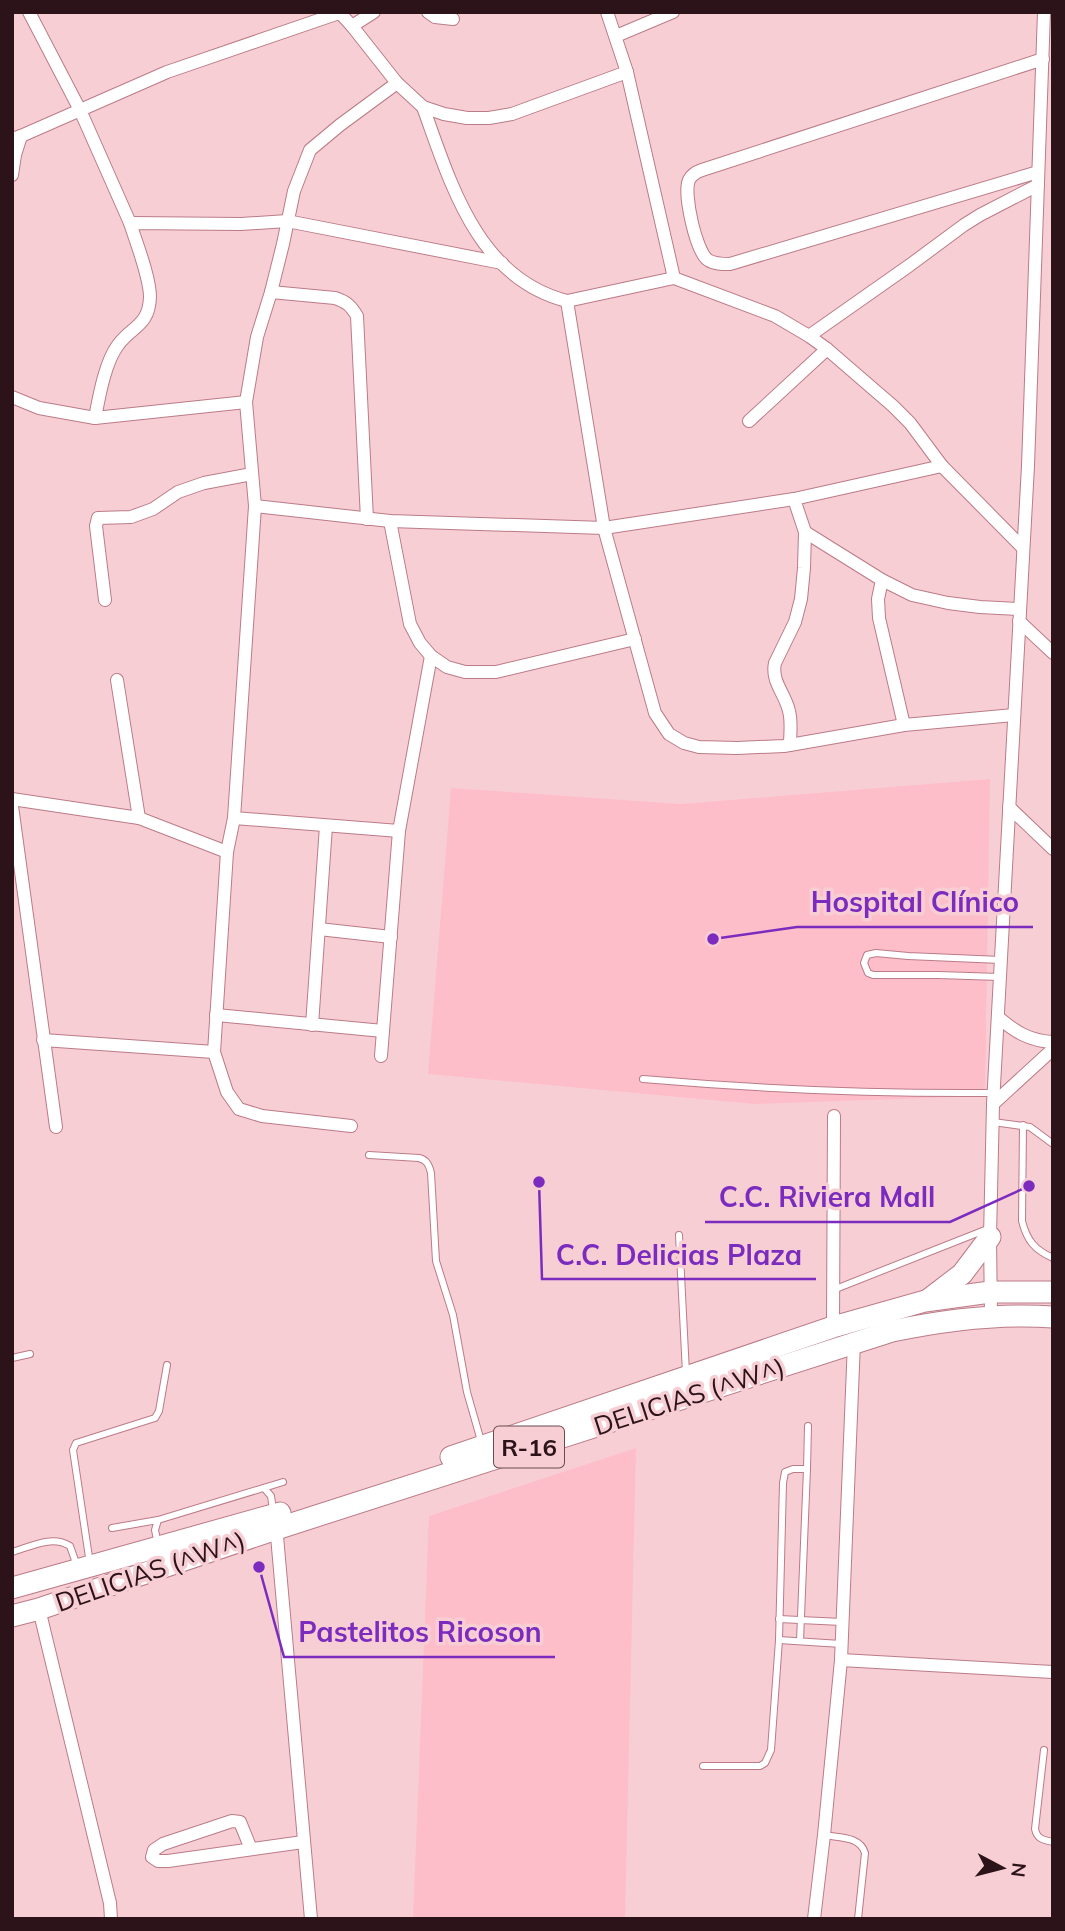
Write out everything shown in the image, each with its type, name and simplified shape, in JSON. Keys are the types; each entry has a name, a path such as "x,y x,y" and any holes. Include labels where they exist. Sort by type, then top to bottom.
{"main road":[{"path":"925,1301 961,1274 990,1233"},
{"name":"DELICIAS (^W^)","path":"12,1616 39,1609 483,1447 833,1327 925,1301 990,1292 1053,1293"},
{"name":"DELICIAS (^W^)","path":"12,1588 159,1547 275,1522 854,1342 926,1324 991,1316 1053,1317"}],"street":[{"path":"29,12 80,110 130,223 150,294 148,310 142,322 117,346 102,381 95,418"},
{"path":"352,26 374,12"},
{"path":"428,12 435,17 453,19"},
{"path":"607,12 627,72 674,278"},
{"path":"617,36 673,12"},
{"path":"991,1316 993,1122 1020,615 1044,12"},
{"path":"12,175 17,138 167,72 339,13 397,83 424,107 444,114 489,118 512,114 627,72"},
{"path":"1038,178 730,264 719,264 708,260 702,254 687,188 694,173 702,170 1043,59"},
{"path":"351,1126 262,1116 239,1110 227,1092 214,1052 227,852 234,818 255,506 246,402 257,337 271,292 294,191 310,150 397,83"},
{"path":"424,107 453,191 468,219 502,263 531,285 555,298 567,301 674,278 762,311 809,336 893,406 910,423 942,466 1023,548"},
{"path":"809,336 964,225 1038,178"},
{"path":"130,223 242,224 287,221 502,263"},
{"path":"271,292 335,298 345,301 357,316 367,519"},
{"path":"567,301 604,528 655,713 669,734 684,743 699,747 737,748 790,745 904,725 1014,715"},
{"path":"749,421 827,349"},
{"path":"12,397 39,408 95,418 246,402"},
{"path":"255,506 390,521 604,528 794,499 942,466"},
{"path":"105,600 96,526 99,518 131,517 153,509 178,492 204,483 252,474"},
{"path":"790,745 789,710 776,682 774,669 801,599 805,532 794,499"},
{"path":"390,521 410,624 431,656 447,667 465,672 496,671 635,639"},
{"path":"805,532 902,591 925,599 1020,615 1053,653"},
{"path":"882,580 878,599 879,618 904,725"},
{"path":"381,1056 399,831 431,656"},
{"path":"117,680 139,818"},
{"path":"12,799 139,818 227,852"},
{"path":"12,806 56,1127"},
{"path":"1009,807 1053,849"},
{"path":"234,818 399,831"},
{"path":"312,1025 326,826"},
{"path":"319,929 391,937"},
{"path":"216,1015 383,1031"},
{"path":"998,1017 1026,1037 1053,1042"},
{"path":"43,1040 214,1052"},
{"path":"994,1098 1053,1049"},
{"path":"833,1327 834,1116"},
{"path":"814,1919 841,1660 854,1342"},
{"path":"275,1522 311,1919"},
{"path":"39,1609 107,1889 111,1919"},
{"path":"841,1660 1053,1672"},
{"path":"251,1849 240,1822 232,1821 163,1844 154,1850 152,1857 158,1861 168,1861 303,1842"}],"lane":[{"path":"1000,977 873,975 868,973 864,963 867,955 876,953 1001,960"},
{"path":"643,1079 743,1088 994,1098"},
{"path":"993,1122 1023,1125 1037,1131 1053,1144"},
{"path":"1023,1125 1022,1221 1030,1243 1053,1258"},
{"path":"369,1156 419,1158 429,1165 436,1261 453,1315 459,1357 483,1447"},
{"path":"833,1290 990,1233"},
{"path":"679,1235 686,1378"},
{"path":"12,1358 30,1354"},
{"path":"84,1568 73,1450 76,1443 155,1418 159,1411 167,1365"},
{"path":"800,1641 808,1426"},
{"path":"703,1766 753,1767 765,1763 771,1750 779,1640 783,1476 788,1470 807,1469"},
{"path":"112,1528 158,1520 282,1482"},
{"path":"264,1488 271,1496 275,1522"},
{"path":"158,1520 156,1530 159,1547"},
{"path":"12,1552 51,1540 61,1541 70,1546 84,1568"},
{"path":"779,1619 842,1622"},
{"path":"779,1640 841,1644"},
{"path":"1044,1750 1035,1829 1040,1839 1053,1842"},
{"path":"824,1835 853,1840 863,1847 865,1853 858,1919"}],"shaded area":[{"path":"990,779 985,1096 754,1104 428,1074 451,788 681,804"},
{"path":"636,1448 625,1919 413,1919 429,1516"}],"place":[{"name":"Hospital Clínico","path":"713,939"},
{"name":"C.C. Delicias Plaza","path":"539,1182"},
{"name":"C.C. Riviera Mall","path":"1029,1186"},
{"name":"Pastelitos Ricoson","path":"259,1567"}]}
